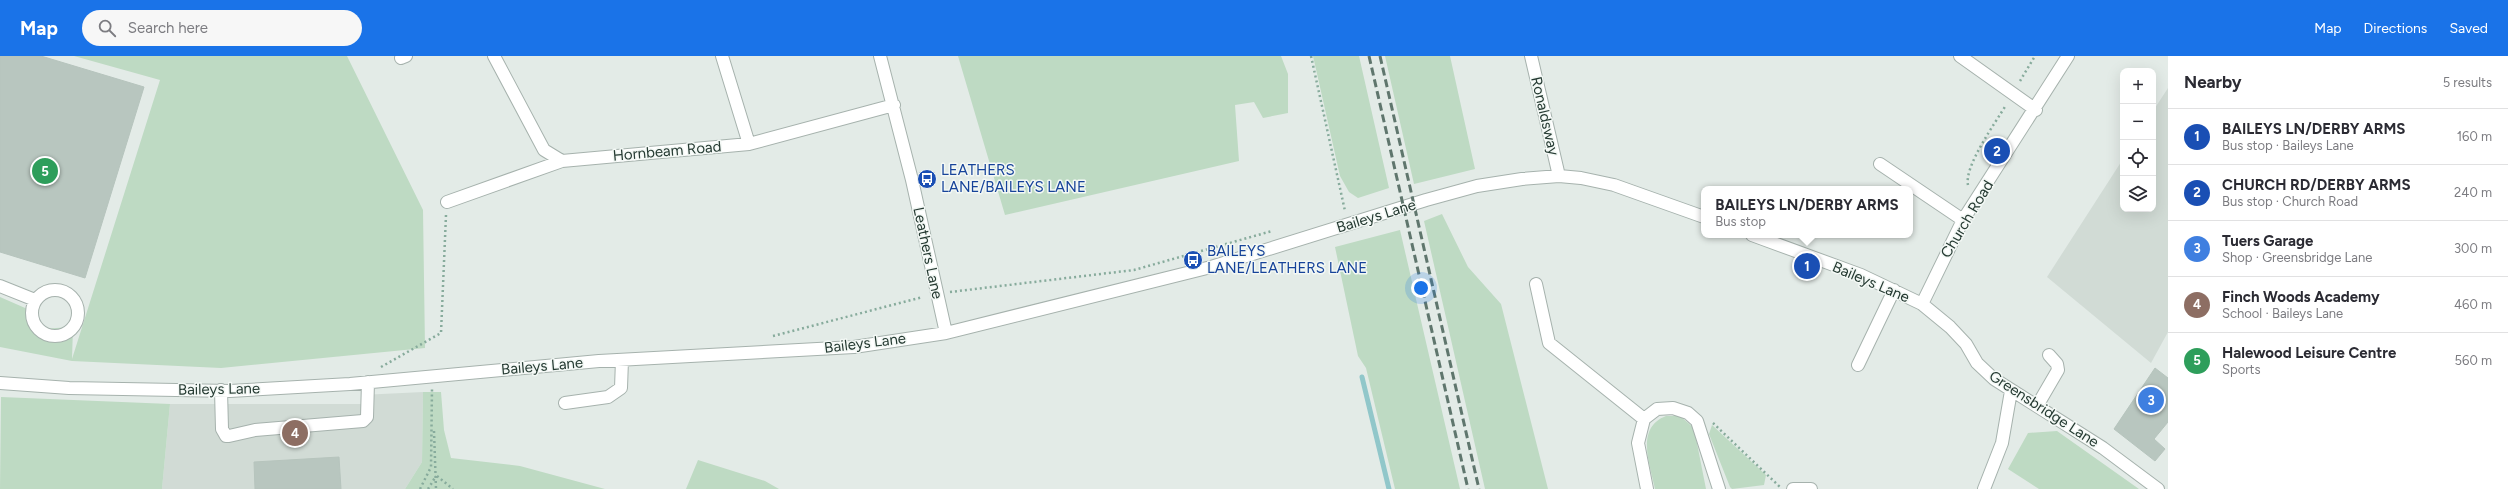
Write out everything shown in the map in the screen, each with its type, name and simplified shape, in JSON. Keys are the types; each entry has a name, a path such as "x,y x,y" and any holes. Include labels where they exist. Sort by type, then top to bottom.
{"street":[{"path":"494,56 544,150 562,161"},
{"path":"722,56 749,144"},
{"name":"Leathers Lane","path":"880,56 894,105 946,333"},
{"name":"Ronaldsway","path":"1531,56 1559,176"},
{"path":"1960,56 2012,95 2036,110"},
{"name":"Church Road","path":"1922,304 1963,220 2036,110 2068,56"},
{"name":"Hornbeam Road","path":"447,202 562,161 749,144 894,105"},
{"path":"1880,164 1913,186"},
{"name":"Baileys Lane","path":"0,383 69,388 221,390 368,382 622,360 854,346 946,333 1211,267 1478,186 1559,176 1614,185 1701,216"},
{"path":"1913,186 1963,220"},
{"name":"Baileys Lane","path":"1760,238 1894,290 1922,304"},
{"path":"1536,284 1548,343 1644,419"},
{"path":"0,286 35,300"},
{"path":"1858,365 1894,290"},
{"name":"Greensbridge Lane","path":"1922,304 1950,327 1985,371 2011,391 2103,448 2158,489"},
{"path":"2037,406 2058,370 2057,364 2049,355"},
{"path":"565,403 608,397 621,388 622,360"},
{"path":"221,390 222,429 226,436 229,436 255,430 363,421 367,417 368,382"},
{"path":"1984,489 2002,443 2011,391"},
{"path":"1647,489 1638,444 1644,419 1657,409 1672,408 1688,413 1697,422 1719,489"},
{"path":"1793,489 1811,489"}],"path":[{"path":"1311,56 1345,212 1349,224"},
{"path":"1973,207 1966,179 1981,146 2035,56"},
{"path":"376,369 441,333 447,202"},
{"path":"1338,214 1345,212"},
{"path":"766,338 936,293 1134,270 1279,229"},
{"path":"420,489 431,467 432,376"},
{"path":"432,392 436,489"},
{"path":"1697,422 1711,422 1782,489"},
{"path":"428,489 436,476"},
{"path":"436,476 453,489"}],"shaded area":[{"path":"2168,88 2168,332 2151,363 2047,277 2120,164 2120,212 2156,212 2156,106"},
{"path":"423,392 422,462 405,489 162,489 170,404 361,404 361,395"}],"green space":[{"path":"74,56 347,56 423,210 425,348 221,368 72,361 0,347 0,297 32,311 39,329 73,327 72,359 160,80"},
{"path":"958,56 1281,56 1288,74 1288,113 1263,118 1254,102 1235,105 1239,161 1005,215"},
{"path":"1313,56 1359,56 1389,188 1358,198 1349,192 1340,176"},
{"path":"1385,56 1450,56 1475,169 1414,184"},
{"path":"1442,214 1468,267 1501,304 1548,489 1485,489 1424,221"},
{"path":"1400,230 1460,489 1395,489 1366,368 1358,356 1335,247"},
{"path":"423,392 441,392 444,430 451,458 520,466 605,489 405,489 422,462"},
{"path":"1,397 170,404 162,489 0,489"},
{"path":"1666,416 1680,416 1694,428 1706,489 1655,489 1648,458 1648,438 1650,429 1656,422"},
{"path":"1712,425 1766,475 1764,485 1732,489 1730,487 1709,434"},
{"path":"2057,431 2139,489 2039,489 2008,469 2028,433"},
{"path":"698,460 765,481 779,489 686,489"}],"building":[{"path":"0,56 41,56 144,87 85,278 0,252"},
{"path":"2155,368 2168,378 2168,422 2154,439 2165,449 2155,461 2114,429"},
{"path":"339,457 341,489 255,489 254,462"}],"waterway":[{"path":"1362,377 1389,489"}],"railway":[{"path":"1369,56 1468,489"},
{"path":"1380,56 1479,489"}],"place":[{"name":"CHURCH RD/DERBY ARMS","path":"1997,151"},
{"name":"Halewood Leisure Centre","path":"45,171"},
{"name":"LEATHERS LANE/BAILEYS LANE","path":"927,179"},
{"name":"BAILEYS LANE/LEATHERS LANE","path":"1193,260"},
{"name":"BAILEYS LN/DERBY ARMS","path":"1807,266"},
{"name":"Tuers Garage","path":"2151,400"},
{"name":"Finch Woods Academy","path":"295,433"}]}
